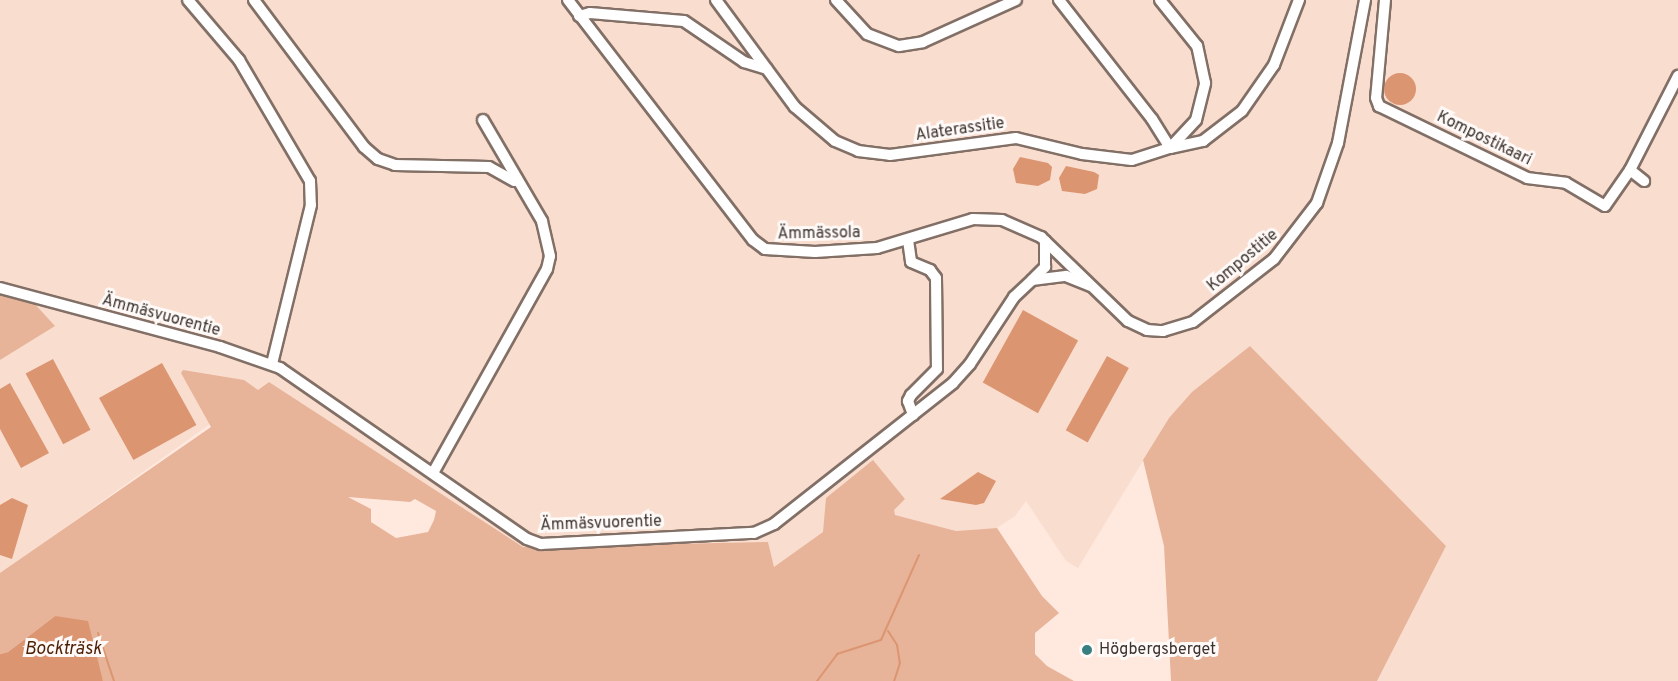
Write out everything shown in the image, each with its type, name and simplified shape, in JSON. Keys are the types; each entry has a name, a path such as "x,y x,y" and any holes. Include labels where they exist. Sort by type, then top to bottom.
{"street":[{"path":"188,0 239,60 310,181 310,205 272,364"},
{"path":"254,0 364,147 378,159 395,165 489,167 504,172 521,187"},
{"name":"Ämmässola","path":"568,0 753,240 765,249 815,252 877,248 960,222 988,218 1015,223 1045,241 1091,286"},
{"name":"Alaterassitie","path":"716,0 767,69 813,124 858,151 890,155 1016,138 1082,154 1132,160 1170,148 1196,120 1205,83 1197,46 1160,0"},
{"path":"836,0 867,34 898,46 924,42 1016,0"},
{"path":"1059,0 1152,118 1170,148 1203,141 1242,111 1274,65 1299,0"},
{"name":"Kompostitie","path":"1091,286 1128,321 1147,330 1163,332 1194,322 1274,259 1300,230 1323,187 1338,143 1365,0"},
{"name":"Kompostikaari","path":"1385,0 1383,50 1376,98 1379,106 1527,178 1566,183 1605,206 1630,170 1678,76"},
{"path":"579,16 590,13 684,21 744,62 767,69"},
{"path":"433,473 547,269 549,240 483,120"},
{"path":"1630,170 1644,181"},
{"path":"908,240 911,262 930,270 936,278 937,369 911,395 908,401 913,415"},
{"name":"Ämmäsvuorentie","path":"0,288 272,364 527,539 541,544 754,533 774,524 913,415 970,364 1014,297 1045,267 1045,241"},
{"path":"1032,280 1066,276 1091,286"}],"shaded area":[{"path":"0,0 1678,0 1678,681 1377,681 1446,546 1250,346 1169,418 1078,568 1066,561 1026,501 1015,516 997,528 956,531 894,515 894,510 823,532 774,568 768,542 523,547 269,382 0,574"},
{"path":"0,293 32,301 55,326 0,360"},
{"path":"1250,346 1446,546 1377,681 1171,681 1164,546 1143,460 1169,418 1192,392"},
{"path":"183,370 244,380 258,390 269,382 523,547 768,542 774,567 823,532 826,498 873,460 905,499 894,510 895,515 956,531 997,528 1042,596 1059,613 1035,633 1035,654 1047,666 1074,681 103,681 93,654 94,643 55,616 8,652 0,654 0,573 211,427 181,373","holes":["348,497 410,502 415,499 436,511 434,520 428,532 396,538 371,522 371,509"]}],"water":[{"path":"1400,73 1411,78 1416,89 1411,100 1400,105 1389,100 1384,89 1389,78"},
{"path":"1020,157 1048,163 1052,167 1050,180 1038,186 1016,183 1013,169"},
{"path":"1066,166 1099,175 1097,189 1085,194 1062,191 1059,178"},
{"path":"1023,310 1078,341 1038,413 983,383"},
{"path":"1107,356 1129,368 1088,442 1066,430"},
{"path":"53,359 91,430 63,444 26,374"},
{"path":"162,363 196,425 133,460 99,398"},
{"path":"10,383 49,453 21,468 0,429 0,389"},
{"path":"978,472 996,481 984,503 976,505 940,499"},
{"path":"12,498 28,505 12,559 0,555 0,505"},
{"name":"Bockträsk","path":"55,616 88,621 103,681 0,681 0,654 8,652"}],"waterway":[{"path":"817,681 837,654 881,640 919,555"},
{"path":"888,631 897,645 900,663 894,681"},
{"path":"98,633 114,681"}],"place":[{"name":"Högbergsberget","path":"1087,650"}]}
